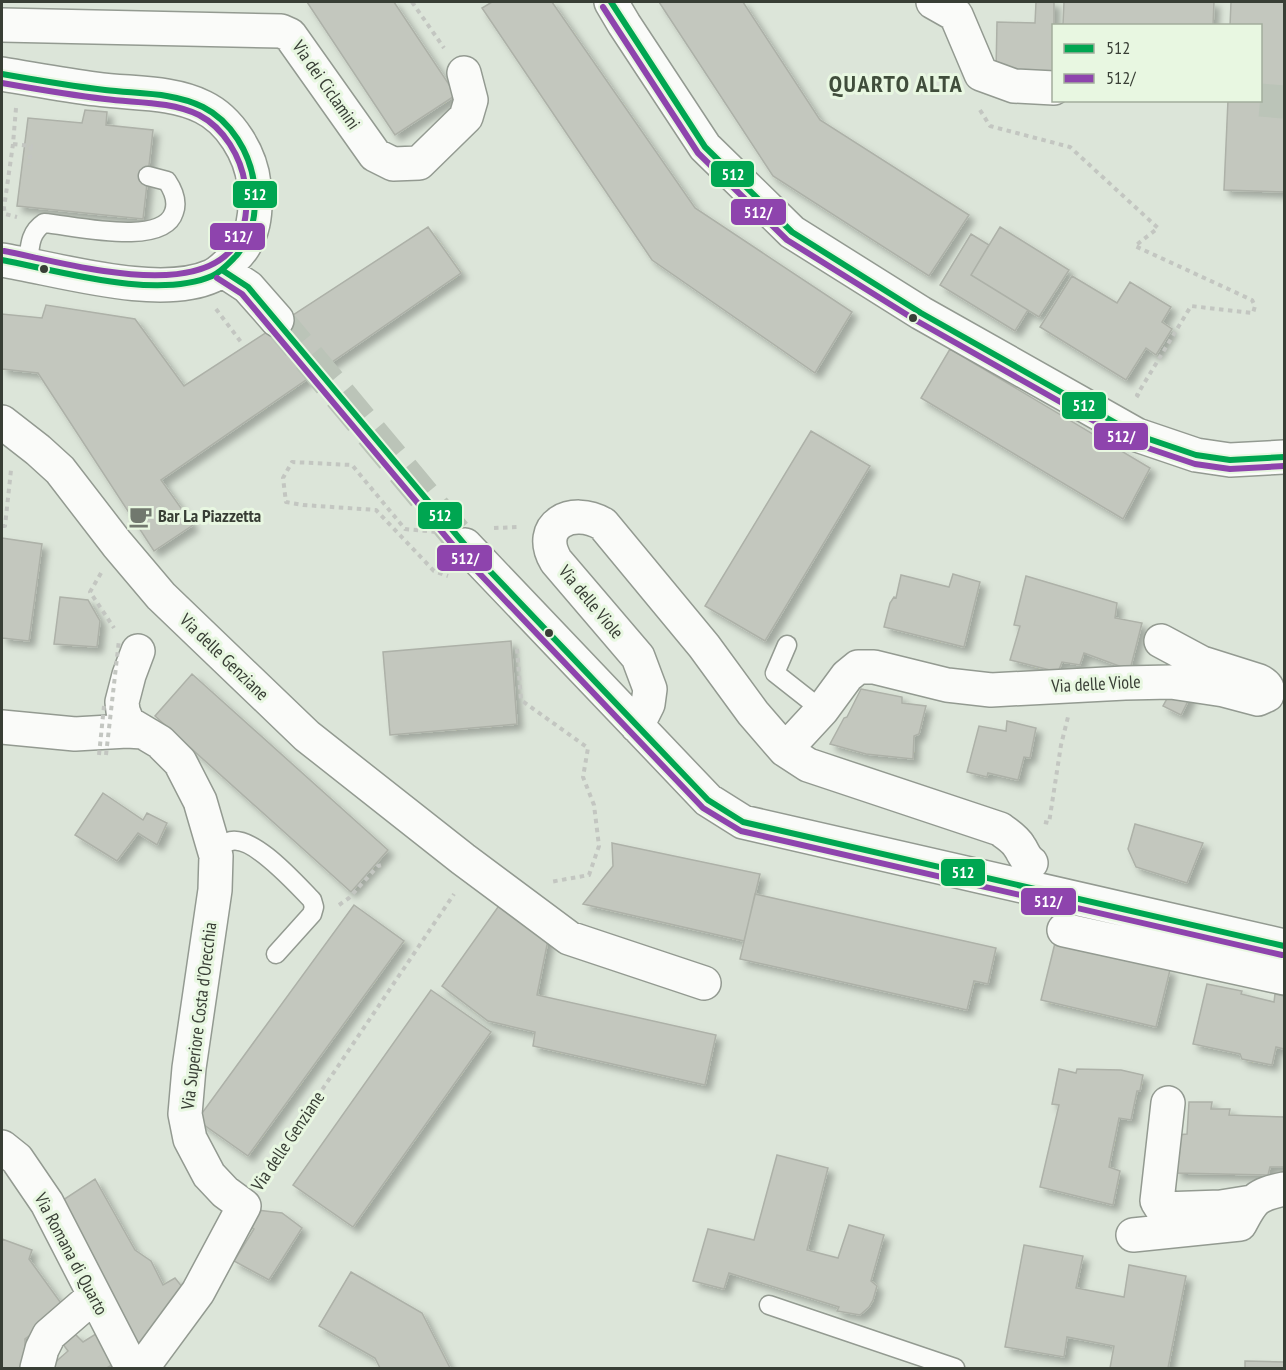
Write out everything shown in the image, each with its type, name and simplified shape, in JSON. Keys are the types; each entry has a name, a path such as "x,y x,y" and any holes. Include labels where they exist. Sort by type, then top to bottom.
{"street":[{"path":"611,2 705,147 792,232 921,313 1137,435 1196,455 1230,460 1284,457"},
{"path":"933,2 956,15 981,74 1014,86 1052,88"},
{"name":"Via dei Ciclamini","path":"2,25 281,31 290,35 375,155 393,164 419,163 466,117 471,100 456,64"},
{"path":"10,76 97,90 184,100 204,108 222,121 235,136 247,156 254,176 256,199 255,218 248,240 237,256 212,276 195,281 159,285 130,284 15,262"},
{"path":"222,270 248,287 277,320"},
{"name":"Via delle Genziane","path":"8,427 60,470 117,544 161,596 307,736 569,938 704,983"},
{"name":"Via delle Viole","path":"637,726 648,704 650,689 638,657 556,561 550,550 549,540 553,530 566,518 585,516 603,524 704,646 753,713 786,750 808,765 1000,829 1022,850"},
{"path":"465,545 708,800 743,822 1284,946"},
{"name":"Via delle Viole","path":"786,750 822,710 847,676 858,667 874,667 947,685 991,690 1171,682 1224,690 1258,699 1267,695 1266,685 1259,681 1202,663 1161,641"},
{"name":"Via Superiore Costa d'Orecchia","path":"125,642 129,675 122,702 128,723 160,742 180,762 200,801 216,856 215,890 189,1068 185,1114 190,1139 209,1175 244,1206"},
{"path":"2,727 75,735 142,732"},
{"path":"1064,930 1284,978"},
{"path":"1168,1103 1157,1200 1162,1209 1221,1207 1252,1202 1270,1192 1284,1189"},
{"name":"Via Romana di Quarto","path":"2,1147 17,1159 47,1203 132,1368"},
{"path":"1133,1235 1240,1224 1252,1202"},
{"path":"142,1368 198,1292 244,1206"},
{"path":"37,1368 49,1335 94,1296"}],"lane":[{"path":"15,262 35,229 44,223 112,231 145,232 166,225 174,215 176,205 174,195 167,182 148,176"},
{"path":"787,645 775,673 822,710"},
{"path":"216,856 222,846 228,842 245,842 257,848 312,900 314,907 304,924 276,954"},
{"path":"769,1305 955,1368"}],"path":[{"path":"412,2 456,64"},
{"path":"10,76 14,144 5,214 44,223"},
{"path":"14,144 31,146 28,165"},
{"path":"1144,400 1137,395 1191,306 1253,313 1255,306 1252,300 1135,246 1158,228 1148,217"},
{"path":"2,526 5,526 8,427"},
{"path":"352,465 292,462 283,478 286,502 376,510 434,571 454,578"},
{"path":"106,755 125,642 90,592 117,544"},
{"path":"516,644 521,700 588,748 583,777 594,805 599,846 589,875 551,882 528,907"},
{"path":"1022,850 1033,824 1049,823 1061,745 1076,685"},
{"path":"99,755 104,706"},
{"path":"314,907 336,906 349,898 378,866 382,865"},
{"name":"Via delle Genziane","path":"244,1206 473,866"}],"building":[{"path":"307,2 394,2 456,95 395,135"},
{"path":"492,2 552,2 695,208 852,312 815,373 652,260 482,8"},
{"path":"659,2 743,2 820,120 969,215 929,276 773,176"},
{"path":"1036,2 1054,2 1052,72 996,70 997,22 1035,23"},
{"path":"1064,2 1214,2 1213,24 1063,24"},
{"path":"1231,2 1284,2 1284,192 1224,190 1228,102 1262,102 1262,24 1230,24"},
{"path":"85,110 107,112 106,125 153,130 143,219 17,206 28,118 82,123"},
{"path":"428,227 461,273 161,480 193,525 154,551 38,373 2,369 2,314 42,318 46,305 135,319 184,386"},
{"path":"1000,227 1069,270 1039,317 971,275"},
{"path":"971,234 989,245 971,275 1028,310 1015,331 940,285"},
{"path":"1072,276 1117,303 1130,282 1171,307 1162,322 1172,329 1156,355 1146,348 1126,380 1040,327"},
{"path":"950,349 1150,468 1123,519 921,398"},
{"path":"811,431 870,466 765,641 705,606"},
{"path":"2,538 42,544 29,641 2,638"},
{"path":"953,574 980,582 964,647 884,627 890,603 894,597 896,598 901,575 949,587"},
{"path":"1026,576 1117,603 1115,618 1142,623 1130,670 1084,653 1080,665 1062,662 1058,672 1010,660 1020,626 1014,625"},
{"path":"60,597 88,600 100,621 97,647 54,644"},
{"path":"511,641 517,724 390,735 383,652"},
{"path":"192,674 388,850 351,892 155,716"},
{"path":"1174,686 1194,689 1181,715 1163,706"},
{"path":"861,689 902,697 902,703 926,706 919,734 914,736 913,759 866,754 830,744"},
{"path":"1007,721 1036,728 1030,758 1024,757 1018,780 988,773 987,777 967,772 979,726 1006,731"},
{"path":"103,793 143,820 147,813 167,823 157,845 138,833 117,861 75,835"},
{"path":"1135,824 1203,843 1187,883 1136,867 1128,849"},
{"path":"612,843 760,874 744,941 583,904 613,866"},
{"path":"755,894 996,948 988,984 974,981 967,1010 740,959"},
{"path":"503,900 550,930 537,995 716,1035 705,1085 533,1046 535,1032 488,1021 442,986"},
{"path":"354,905 404,941 248,1156 197,1120"},
{"path":"1055,943 1170,970 1156,1027 1041,1000"},
{"path":"1207,984 1242,991 1241,994 1274,1002 1275,994 1284,996 1284,1049 1276,1047 1272,1065 1242,1059 1240,1054 1193,1044"},
{"path":"431,990 491,1032 353,1227 293,1185"},
{"path":"1059,1069 1076,1073 1077,1069 1121,1070 1143,1075 1131,1120 1119,1118 1109,1167 1120,1171 1113,1205 1040,1187 1059,1105 1052,1104"},
{"path":"1189,1102 1212,1102 1211,1109 1230,1109 1229,1115 1284,1117 1284,1167 1270,1167 1268,1175 1176,1173 1177,1135 1187,1134"},
{"path":"777,1155 828,1168 807,1250 838,1258 849,1225 884,1235 871,1281 877,1286 873,1300 860,1315 837,1311 839,1307 729,1273 724,1289 693,1281 708,1229 754,1240"},
{"path":"95,1179 135,1250 151,1261 163,1285 175,1278 187,1293 137,1352 60,1202"},
{"path":"257,1210 282,1213 302,1228 269,1280 234,1261 254,1229 245,1223"},
{"path":"2,1239 32,1250 29,1259 66,1310 25,1339 25,1368 2,1368"},
{"path":"1024,1245 1083,1256 1076,1288 1124,1297 1129,1265 1186,1276 1168,1368 1110,1368 1114,1346 1067,1337 1064,1357 1005,1347"},
{"path":"351,1272 422,1313 450,1368 380,1368 375,1358 319,1326"},
{"path":"99,1332 118,1361 107,1368 55,1368 52,1365 68,1351 62,1343 75,1334 83,1342"},
{"path":"1245,1361 1284,1362 1284,1368 1245,1368"}],"tunnel":[{"path":"1262,100 1284,102"},
{"path":"277,320 465,545"}],"transit line":[{"name":"512","path":"611,2 705,147 792,232 921,313 1137,435 1196,455 1230,460 1284,457"},
{"name":"512/","path":"603,7 698,153 787,240 917,321 1133,443 1195,464 1230,469 1284,466"},
{"name":"512","path":"2,74 54,83 168,96 203,107 222,121 238,139 252,172 255,203 253,222 247,240 236,256 212,276 189,283 164,285 108,281 2,260"},
{"name":"512/","path":"2,83 188,110 216,127 230,144 240,164 245,184 243,228 226,256 196,270 159,275 117,273 4,251"},
{"name":"512","path":"222,270 248,287 465,545 708,800 743,822 1284,946"},
{"name":"512/","path":"217,278 242,294 458,551 703,808 741,831 1282,955"}],"place":[{"name":"Bar La Piazzetta","path":"140,516"}],"district":[{"name":"QUARTO ALTA","path":"896,84"}]}
